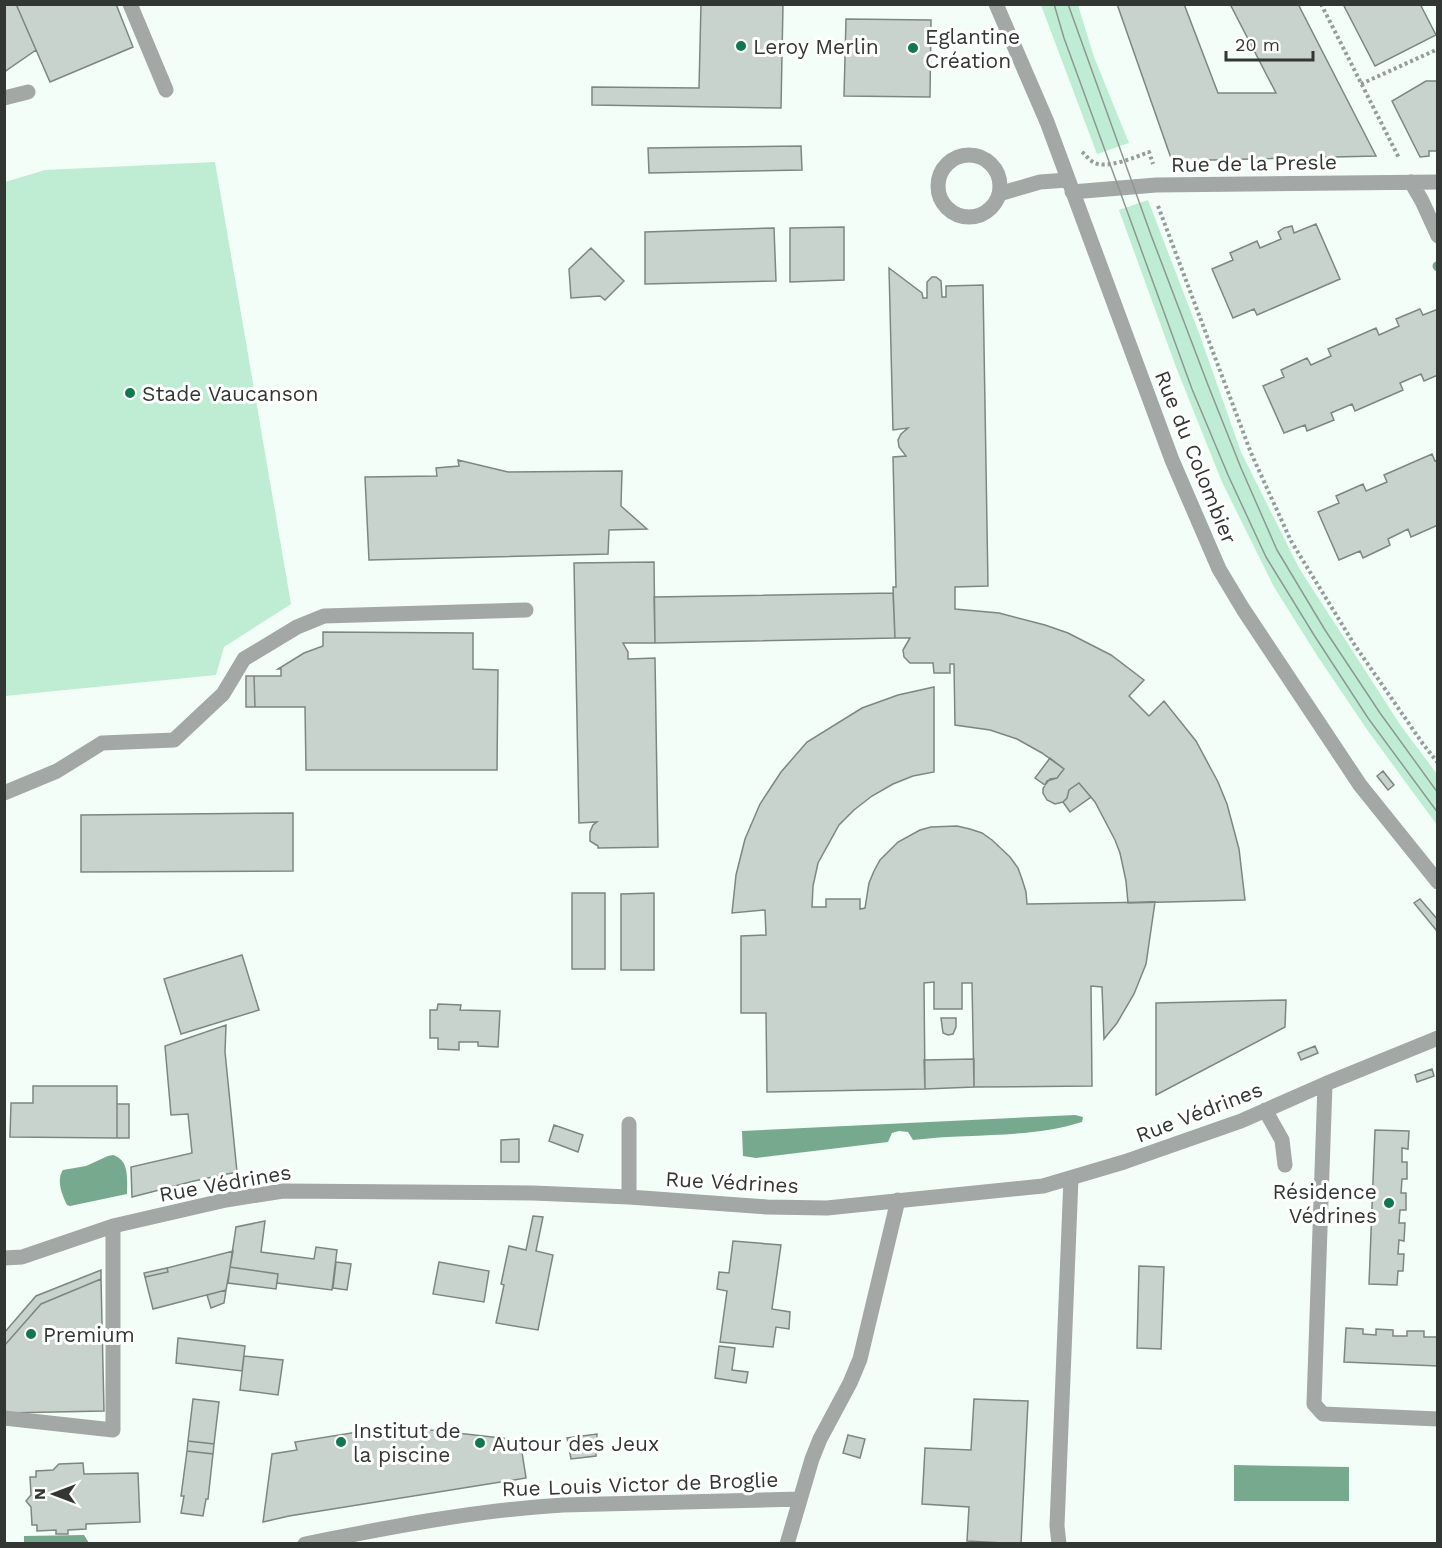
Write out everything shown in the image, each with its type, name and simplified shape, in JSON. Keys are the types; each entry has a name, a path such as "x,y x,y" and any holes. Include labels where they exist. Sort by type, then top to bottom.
{"street":[{"path":"130,4 166,90"},
{"name":"Rue du Colombier","path":"996,4 1039,102 1172,460 1219,568 1243,609 1360,785 1437,882"},
{"path":"4,98 28,92"},
{"path":"972,155 982,158 997,173 1000,183 999,194 991,208 984,213 975,217 964,217 945,207 938,187 939,176 952,160 972,155"},
{"name":"Rue de la Presle","path":"999,194 1040,182 1070,186 1437,182"},
{"path":"1411,182 1437,236"},
{"path":"4,792 57,771 102,743 174,740 223,694 244,659 297,627 324,616 526,610"},
{"name":"Rue Védrines","path":"4,1258 22,1257 113,1226 226,1200 283,1191 533,1193 767,1207 827,1208 1043,1186 1124,1162 1241,1121 1437,1038"},
{"path":"1325,1084 1314,1404 1323,1414 1437,1419"},
{"path":"1265,1110 1281,1140 1285,1165"},
{"path":"629,1124 629,1197"},
{"path":"1059,1544 1057,1526 1071,1178"},
{"path":"787,1544 820,1439 860,1359 898,1200"},
{"path":"4,1418 113,1430 113,1226"},
{"name":"Rue Louis Victor de Broglie","path":"305,1544 398,1525 525,1507 800,1499"}],"path":[{"path":"1321,4 1399,158"},
{"path":"1361,84 1437,49"},
{"path":"1081,151 1094,163 1102,165 1134,159 1149,152 1156,171"},
{"path":"1156,203 1251,453 1291,542 1354,644 1437,763"}],"shaded area":[{"path":"1041,5 1078,5 1094,57 1129,143 1097,154"},
{"name":"Stade Vaucanson","path":"215,162 291,604 224,647 216,675 5,696 5,182 45,170"},
{"path":"1148,200 1241,452 1299,568 1401,726 1437,774 1437,825 1368,731 1274,587 1222,482 1176,367 1119,210"},
{"path":"1075,1115 1083,1117 1082,1122 1041,1131 913,1140 908,1132 899,1131 892,1133 888,1142 756,1158 743,1156 742,1131"},
{"path":"113,1155 125,1166 127,1194 67,1205 60,1183 63,1170 86,1166"},
{"path":"1234,1465 1349,1467 1349,1501 1234,1501"},
{"path":"84,1535 89,1543 24,1543 24,1536"}],"building":[{"path":"4,4 16,4 36,50 4,72"},
{"path":"16,4 116,4 133,47 50,82"},
{"name":"Leroy Merlin","path":"701,4 783,4 781,108 592,105 592,87 699,88"},
{"path":"1117,4 1184,4 1218,93 1276,93 1230,4 1298,4 1376,156 1172,161"},
{"path":"1343,4 1420,4 1436,35 1375,66"},
{"path":"846,19 931,20 930,97 844,96"},
{"path":"1426,81 1438,81 1438,151 1429,151 1429,156 1420,157 1392,101"},
{"path":"801,146 802,170 649,173 648,148"},
{"path":"1316,224 1340,279 1257,315 1254,309 1233,318 1212,269 1233,260 1230,253 1257,241 1260,248 1281,239 1278,232 1284,228 1292,226 1294,233"},
{"path":"844,227 844,280 790,282 790,228"},
{"path":"774,228 776,281 645,284 645,232"},
{"path":"591,248 624,281 605,300 600,296 571,298 569,269"},
{"path":"889,268 922,293 923,298 927,298 927,282 932,277 941,281 942,297 946,297 946,286 983,285 988,586 955,587 955,609 999,613 1068,633 1111,655 1144,680 1129,696 1149,716 1164,701 1196,741 1218,782 1227,804 1239,849 1245,900 1128,903 1126,881 1115,840 1095,802 1079,783 1069,790 1063,802 1055,804 1047,800 1043,789 1047,781 1057,778 1064,769 1017,739 990,730 955,725 954,664 950,664 950,673 934,673 933,663 910,663 904,657 903,650 910,638 895,638 893,457 906,456 899,447 898,440 908,428 893,430"},
{"path":"1420,309 1423,315 1438,309 1438,375 1424,381 1421,374 1400,383 1403,390 1355,411 1352,404 1331,413 1334,420 1307,431 1305,425 1284,433 1263,386 1284,377 1281,370 1307,358 1311,365 1331,356 1328,349 1376,328 1379,335 1399,326 1396,319"},
{"path":"1432,454 1435,461 1438,460 1438,525 1411,537 1408,529 1388,539 1390,545 1363,558 1360,551 1339,560 1318,512 1339,503 1336,496 1363,484 1366,491 1387,482 1384,475"},
{"path":"458,460 508,472 622,471 621,506 647,529 609,530 608,554 369,560 365,477 437,476 436,468 459,466"},
{"path":"654,562 655,643 623,643 628,652 628,659 655,658 658,847 598,848 590,841 590,832 597,822 579,823 574,563"},
{"path":"893,593 895,638 655,643 654,597"},
{"path":"323,632 473,633 473,669 498,670 497,770 306,770 305,707 255,707 254,676 281,676 281,669 278,669 304,653 323,646"},
{"path":"246,676 254,676 255,707 246,707"},
{"path":"934,687 934,772 913,776 893,784 872,796 839,825 818,863 813,886 812,907 826,907 826,899 860,899 860,909 865,908 869,883 874,871 880,860 898,842 920,830 931,827 957,826 970,829 992,840 1010,857 1022,879 1027,904 1155,902 1146,964 1134,994 1117,1023 1104,1039 1102,987 1091,986 1092,1086 974,1087 972,983 962,983 962,1009 934,1009 934,982 924,983 925,1089 767,1092 766,1013 741,1013 741,936 766,935 765,910 732,913 736,875 745,839 760,804 781,772 807,742 862,708 898,695"},
{"path":"1050,758 1064,769 1057,778 1050,779 1045,785 1035,778"},
{"path":"1383,771 1394,785 1388,790 1377,776"},
{"path":"1079,783 1091,797 1070,812 1063,802 1069,790"},
{"path":"293,813 293,871 81,872 81,815"},
{"path":"572,893 605,893 605,969 572,969"},
{"path":"654,893 654,970 621,970 621,894"},
{"path":"1420,899 1438,920 1437,931 1414,903"},
{"path":"242,955 259,1010 181,1034 164,979"},
{"path":"1286,1000 1285,1027 1156,1095 1156,1003"},
{"path":"438,1004 461,1005 460,1010 500,1011 498,1047 478,1046 478,1042 459,1042 459,1050 438,1049 438,1038 430,1038 430,1010 437,1010"},
{"path":"941,1018 956,1018 953,1034 943,1033"},
{"path":"226,1025 225,1052 237,1172 132,1197 131,1167 192,1153 188,1114 171,1115 165,1046"},
{"path":"1315,1046 1318,1053 1301,1060 1298,1053"},
{"path":"974,1059 974,1087 925,1089 924,1060"},
{"path":"1432,1069 1434,1076 1417,1082 1415,1075"},
{"path":"33,1086 117,1086 117,1138 10,1137 11,1103 33,1103"},
{"path":"117,1104 129,1104 129,1138 117,1138"},
{"path":"554,1125 583,1135 578,1152 549,1141"},
{"name":"Résidence Védrines","path":"1375,1130 1409,1131 1408,1149 1402,1148 1402,1162 1407,1162 1407,1179 1402,1179 1401,1193 1406,1193 1406,1210 1400,1210 1399,1223 1405,1223 1404,1241 1399,1240 1398,1254 1404,1254 1403,1271 1398,1271 1397,1285 1369,1284"},
{"path":"519,1139 519,1162 501,1162 501,1140"},
{"path":"533,1216 543,1217 536,1251 553,1255 538,1330 496,1323 509,1246 526,1250"},
{"path":"265,1221 261,1252 314,1259 316,1247 337,1250 332,1290 277,1283 278,1274 230,1267 236,1227"},
{"path":"733,1241 781,1245 772,1309 790,1312 789,1329 776,1327 773,1347 720,1342 727,1291 717,1289 719,1272 729,1273"},
{"path":"233,1251 226,1290 153,1309 145,1277 168,1272 167,1268"},
{"path":"336,1262 351,1264 347,1290 333,1288"},
{"path":"439,1262 489,1271 484,1302 433,1294"},
{"path":"1139,1266 1164,1267 1161,1349 1137,1348"},
{"path":"230,1267 278,1274 276,1289 228,1283"},
{"path":"167,1268 168,1272 145,1277 144,1273"},
{"path":"101,1270 101,1279 41,1304 4,1346 4,1333 36,1296"},
{"path":"101,1279 104,1411 4,1413 4,1346 41,1304"},
{"path":"226,1290 224,1303 211,1308 207,1295"},
{"path":"1346,1328 1363,1329 1363,1334 1376,1335 1376,1329 1393,1330 1393,1336 1407,1336 1407,1331 1424,1331 1424,1337 1437,1337 1438,1332 1438,1366 1344,1362"},
{"path":"178,1338 245,1346 242,1371 176,1363"},
{"path":"719,1346 735,1348 732,1370 748,1372 746,1383 715,1378"},
{"path":"244,1356 283,1360 278,1395 240,1390"},
{"path":"193,1399 219,1402 214,1444 188,1441"},
{"path":"974,1399 1028,1401 1021,1544 967,1541 969,1507 922,1504 925,1448 971,1450"},
{"path":"395,1426 520,1440 526,1478 263,1522 272,1454 297,1450 295,1442"},
{"path":"597,1434 596,1456 571,1459 567,1438"},
{"path":"848,1435 865,1439 860,1458 843,1453"},
{"path":"188,1441 214,1444 213,1454 187,1451"},
{"path":"187,1451 213,1454 208,1499 206,1499 203,1516 181,1513"},
{"path":"83,1463 84,1474 138,1473 140,1522 86,1524 86,1529 68,1530 68,1534 56,1534 56,1530 37,1531 37,1525 32,1525 31,1507 26,1501 31,1495 30,1477 36,1477 36,1471 53,1470 59,1464"}],"tram line":[{"path":"1054,4 1064,38 1192,389 1266,557 1368,718 1438,813"},
{"path":"1068,4 1208,385 1277,550 1325,630 1380,713 1438,793"}],"place":[{"name":"Leroy Merlin","path":"741,46"},
{"name":"Eglantine Création","path":"913,48"},
{"name":"Stade Vaucanson","path":"130,393"},
{"name":"Résidence Védrines","path":"1389,1203"},
{"name":"Premium","path":"31,1334"},
{"name":"Institut de la piscine","path":"341,1442"},
{"name":"Autour des Jeux","path":"480,1443"}]}
